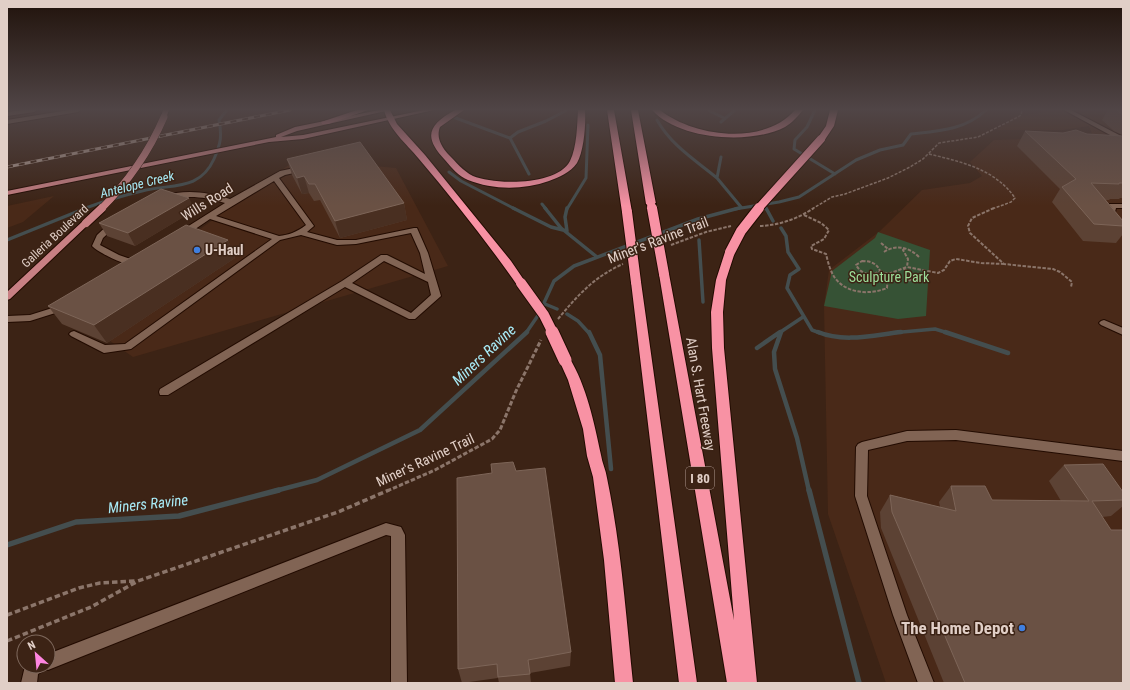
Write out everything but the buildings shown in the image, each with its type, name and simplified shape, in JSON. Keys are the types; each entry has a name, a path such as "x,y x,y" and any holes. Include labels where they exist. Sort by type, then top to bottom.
{"highway":[{"path":"408,142 422,157 507,263 544,315 574,380 590,429 594,456 600,477 612,560 624,683"},
{"path":"435,142 436,146 462,173 473,179 494,185 502,185 536,183 560,174 574,161 577,142"},
{"path":"615,142 627,212 688,683"},
{"name":"Alan S. Hart Freeway","path":"640,142 736,683"},
{"path":"748,683 718,348 717,312 721,280 730,252 752,214 818,142"}],"main road":[{"name":"Galleria Boulevard","path":"7,297 108,202 146,156 152,142"},
{"path":"7,194 257,142"}],"street":[{"name":"Wills Road","path":"176,238 231,202 283,172 313,165"},
{"path":"209,216 278,238 288,238 302,233 310,226 276,177"},
{"path":"156,201 179,193 191,192 231,202"},
{"path":"1112,210 1112,206 1123,206"},
{"path":"120,218 100,237 96,243 96,246 116,257 136,264"},
{"path":"302,233 337,243 356,242 414,230 424,253 436,296 412,317 345,284"},
{"path":"74,334 104,349 127,347 278,238"},
{"path":"164,392 345,284 384,257 432,280"},
{"path":"7,320 42,316 72,304"},
{"path":"1104,323 1123,332"},
{"path":"926,683 900,615 861,496 862,448 907,436 956,435 1123,456"},
{"path":"56,659 386,529 396,532 398,535 399,683"}],"path":[{"path":"755,226 780,224 804,215 822,202 888,178 910,167 929,154 939,143 945,142"},
{"path":"929,154 976,167 992,175 1009,188 1015,198 1011,202 972,218 968,226 970,233 1004,264"},
{"path":"804,215 820,222 829,230 824,239 811,246 812,249 826,254 832,273 840,282 850,288 863,292 880,291 887,288 888,274"},
{"name":"Miner's Ravine Trail","path":"670,246 706,232 733,226"},
{"path":"880,243 888,249"},
{"path":"905,248 903,250 908,256 909,261 907,267"},
{"path":"884,252 888,249 905,248 913,251 918,257"},
{"path":"880,271 876,274 869,275 859,270 856,266 862,261 877,264 880,271 888,274 907,267 935,273 944,270 948,262 956,259 980,263 1053,269 1060,272 1072,282 1071,287"},
{"name":"Miner's Ravine Trail","path":"555,324 589,284 605,272 626,263"},
{"path":"903,269 912,274 912,277 909,280"},
{"name":"Miner's Ravine Trail","path":"7,641 91,607 138,581 338,512 435,470 484,446 500,430 533,354 546,335"},
{"name":"Miner's Ravine Trail","path":"7,615 79,588 100,583 138,581"}],"shaded area":[{"path":"992,142 1123,142 1123,683 886,683 828,514 824,306 829,270 880,231 922,190 970,183 982,176 970,162"},
{"path":"297,159 396,168 448,266 133,357 77,318"},
{"path":"54,196 23,222 7,228 7,206"}],"green space":[{"name":"Sculpture Park","path":"878,232 930,250 926,316 898,319 824,306 832,271 875,238"}],"waterway":[{"name":"Antelope Creek","path":"86,208 138,192 176,186 194,181 208,169 214,159 219,142"},
{"path":"512,142 529,174"},
{"path":"567,209 586,178 587,142"},
{"path":"674,142 717,178"},
{"path":"795,142 794,149 835,174"},
{"name":"Miners Ravine","path":"835,174 856,160 880,150 903,145 905,142"},
{"path":"717,178 721,157"},
{"path":"449,172 461,181 515,209"},
{"name":"Miners Ravine","path":"764,204 799,197 835,174"},
{"path":"717,178 741,207"},
{"path":"542,204 546,209"},
{"name":"Miners Ravine","path":"736,209 764,204"},
{"name":"Miners Ravine","path":"764,204 766,209"},
{"name":"Antelope Creek","path":"7,240 86,208"},
{"path":"545,208 564,230"},
{"path":"564,230 567,231 565,217 567,208"},
{"path":"766,208 773,221"},
{"path":"515,209 551,227 564,230"},
{"name":"Miners Ravine","path":"526,333 539,314 554,281 574,266 698,219 736,209"},
{"path":"688,223 693,231"},
{"path":"781,228 786,236 788,252 799,269 790,275 787,288 812,330 820,333"},
{"path":"564,230 597,257"},
{"path":"699,240 703,302"},
{"path":"545,304 557,309"},
{"path":"567,314 578,321 589,333"},
{"path":"779,333 803,317"},
{"path":"899,332 935,329 948,333"},
{"path":"589,332 600,355 611,469"},
{"path":"757,348 780,332"},
{"path":"781,332 774,352 775,369 797,438 809,491"},
{"path":"818,332 849,338 899,332"},
{"path":"891,333 899,332"},
{"name":"Miners Ravine","path":"275,491 317,480 420,430 526,333"},
{"path":"948,333 1008,353"},
{"name":"Miners Ravine","path":"7,545 76,522 179,516 279,490"},
{"path":"809,490 859,683"}],"railway":[{"path":"7,167 130,142"}],"place":[{"name":"U-Haul","path":"197,250"},
{"name":"The Home Depot","path":"1022,628"}]}
